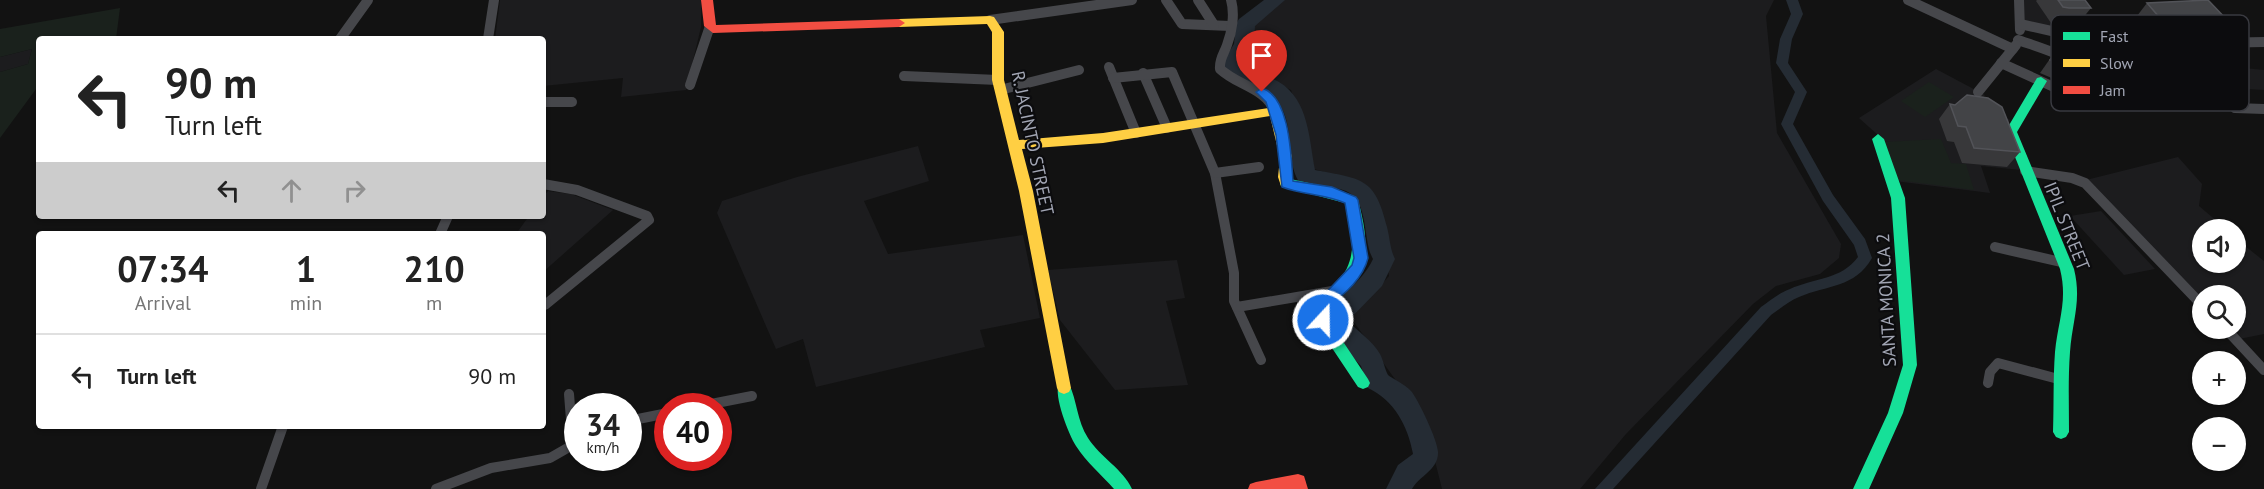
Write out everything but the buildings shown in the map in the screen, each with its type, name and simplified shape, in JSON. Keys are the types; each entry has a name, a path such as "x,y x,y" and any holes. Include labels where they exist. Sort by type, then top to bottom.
{"street":[{"path":"342,36 368,0"},
{"path":"488,36 494,0"},
{"path":"690,85 710,26 707,0"},
{"path":"710,26 713,29 990,20 1132,0"},
{"path":"1166,0 1182,24 1230,26"},
{"path":"1198,0 1214,26"},
{"path":"1232,0 1233,17 1228,44 1219,59 1220,69 1232,80 1262,92 1272,100 1286,158 1284,177 1287,184 1296,188 1332,192 1351,200 1361,258 1359,267 1322,304 1320,311 1335,341 1363,383"},
{"path":"1908,0 2013,49"},
{"path":"1978,92 2018,40 2019,0"},
{"name":"R. JACINTO STREET","path":"990,20 998,33 1000,43 999,85 1026,191 1067,405 1082,442 1124,489"},
{"path":"2020,24 2051,30"},
{"path":"2018,40 2051,54"},
{"path":"2249,42 2264,42"},
{"path":"2001,63 2051,86"},
{"path":"1108,67 1136,133"},
{"path":"903,76 999,85 1079,70"},
{"path":"1113,78 1143,73 1172,72 1215,173 1234,273 1233,301 1261,360"},
{"path":"1143,73 1167,128"},
{"name":"IPIL STREET","path":"2041,81 2011,132 2025,171 2065,263 2072,287 2073,298 2063,348 2061,432"},
{"path":"546,102 572,102"},
{"path":"1014,145 1136,133 1275,111"},
{"name":"SANTA MONICA 2","path":"1861,489 1889,431 1906,386 1911,365 1902,275 1898,198 1878,139"},
{"path":"1215,173 1259,167"},
{"path":"2025,171 2072,178 2085,183 2192,294"},
{"path":"546,185 577,190 647,216 649,220 546,304"},
{"path":"1995,247 2065,263"},
{"path":"1237,307 1338,290"},
{"path":"2235,339 2264,370"},
{"path":"1988,383 1990,372 1998,363 2062,380"},
{"path":"732,400 752,396"},
{"path":"261,489 282,429"},
{"path":"436,489 490,468 550,458 564,450"},
{"path":"1256,489 1298,481 1300,489"}],"shaded area":[{"path":"500,0 701,0 701,27 686,90 621,97 623,78 546,86 546,36 495,36"},
{"path":"1282,0 1774,0 1766,16 1777,133 1841,244 1839,258 1820,274 1776,286 1753,304 1626,434 1580,489 1442,489 1425,421 1351,318 1389,276 1378,210 1366,185 1314,169 1291,90 1244,66 1251,24"},
{"path":"2022,0 2070,0 2080,15 2051,15 2051,26 2023,24"},
{"path":"120,8 116,36 36,36 36,89 0,138 0,72 28,64 32,49 0,57 0,29"},
{"path":"32,49 28,64 0,72 0,57"},
{"path":"2249,68 2264,70 2264,90 2249,89"},
{"path":"1936,69 1985,95 1978,104 2010,120 2004,129 2021,170 1981,166 1990,193 1895,181 1878,135 1859,118"},
{"path":"1929,82 1954,97 1925,117 1901,101"},
{"path":"1941,139 1951,163 1966,164 1974,190 1897,180 1884,142"},
{"path":"918,146 929,181 864,201 888,254 1023,235 1040,318 980,330 985,347 816,387 803,339 776,349 717,213 722,201 797,177"},
{"path":"2178,157 2202,184 2199,206 2214,219 2192,219 2192,273 2246,273 2246,247 2264,261 2264,334 2246,338 2246,285 2192,285 2192,291 2086,180"},
{"path":"548,191 571,194 613,210 546,269 546,231 518,231 527,219 546,219 546,193"},
{"path":"2101,211 2155,269 2124,275 2070,216"},
{"path":"1177,260 1185,298 1166,301 1188,385 1115,390 1060,320 1048,270"}],"waterway":[{"path":"1276,0 1246,24 1244,44 1232,64 1242,74 1264,82 1286,99 1296,120 1307,176 1354,185 1370,202 1379,250 1384,259 1374,279 1335,320 1346,335 1366,353 1375,370 1377,381 1390,387 1403,399 1424,445 1426,455 1420,465 1407,473 1399,489"},
{"path":"1603,489 1766,311 1794,293 1842,279 1851,274 1865,258 1860,243 1828,198 1787,124 1801,92 1782,63 1786,39 1797,14 1792,0"}],"traffic: fast":[{"path":"2041,81 2011,132 2070,281 2071,300 2062,358 2061,432"},
{"path":"1861,489 1896,413 1910,365 1898,198 1878,139"},
{"path":"1286,183 1336,194 1351,200 1359,235 1359,256 1351,276 1320,311 1335,341 1363,383"},
{"path":"1064,388 1067,405 1082,442 1124,489"}],"traffic: slow":[{"path":"899,23 990,20 998,32 998,80 1026,191 1064,388"},
{"path":"1014,145 1103,138 1275,111 1286,158 1284,177 1286,183"}],"traffic: jam":[{"path":"707,0 710,26 713,29 899,23"},
{"path":"1256,489 1298,481 1300,489"}],"route":[{"path":"1262,92 1272,100 1282,135 1286,158 1284,177 1287,184 1296,188 1332,192 1351,200 1361,251 1359,267 1322,304 1320,311 1323,320"}]}
